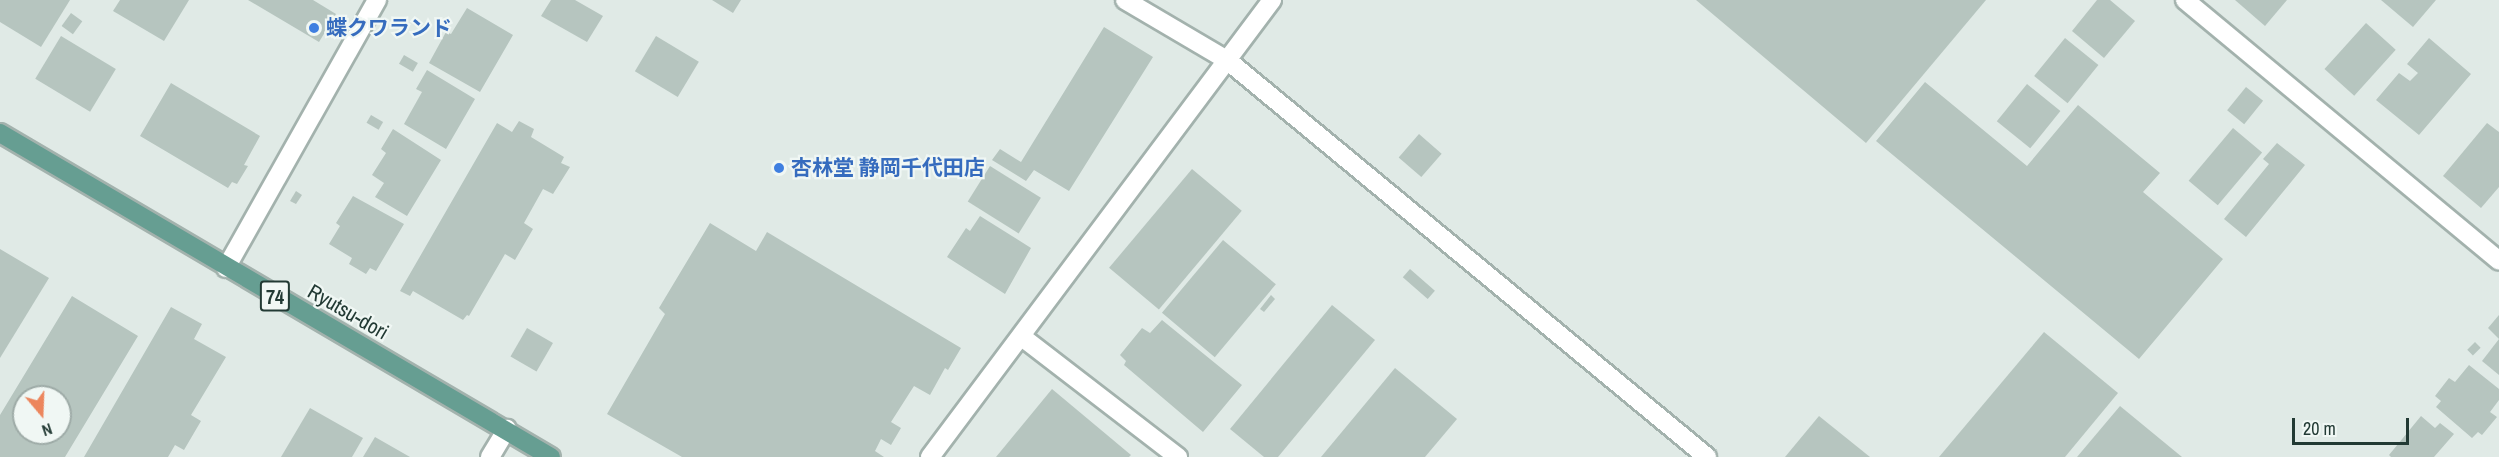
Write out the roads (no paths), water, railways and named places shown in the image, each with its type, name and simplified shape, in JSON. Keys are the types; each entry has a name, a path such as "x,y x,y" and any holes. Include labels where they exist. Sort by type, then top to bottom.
{"main road":[{"name":"Ryutsu-dori","path":"0,133 226,268 507,429 551,457"}],"street":[{"path":"226,268 377,0"},
{"path":"1125,0 1227,60 1707,457"},
{"path":"930,457 1272,0"},
{"path":"2185,0 2499,261"},
{"path":"1022,337 1178,457"},
{"path":"490,457 507,429"}],"place":[{"name":"蝶クワランド","path":"314,28"},
{"name":"杏林堂 静岡千代田店","path":"779,168"}]}
